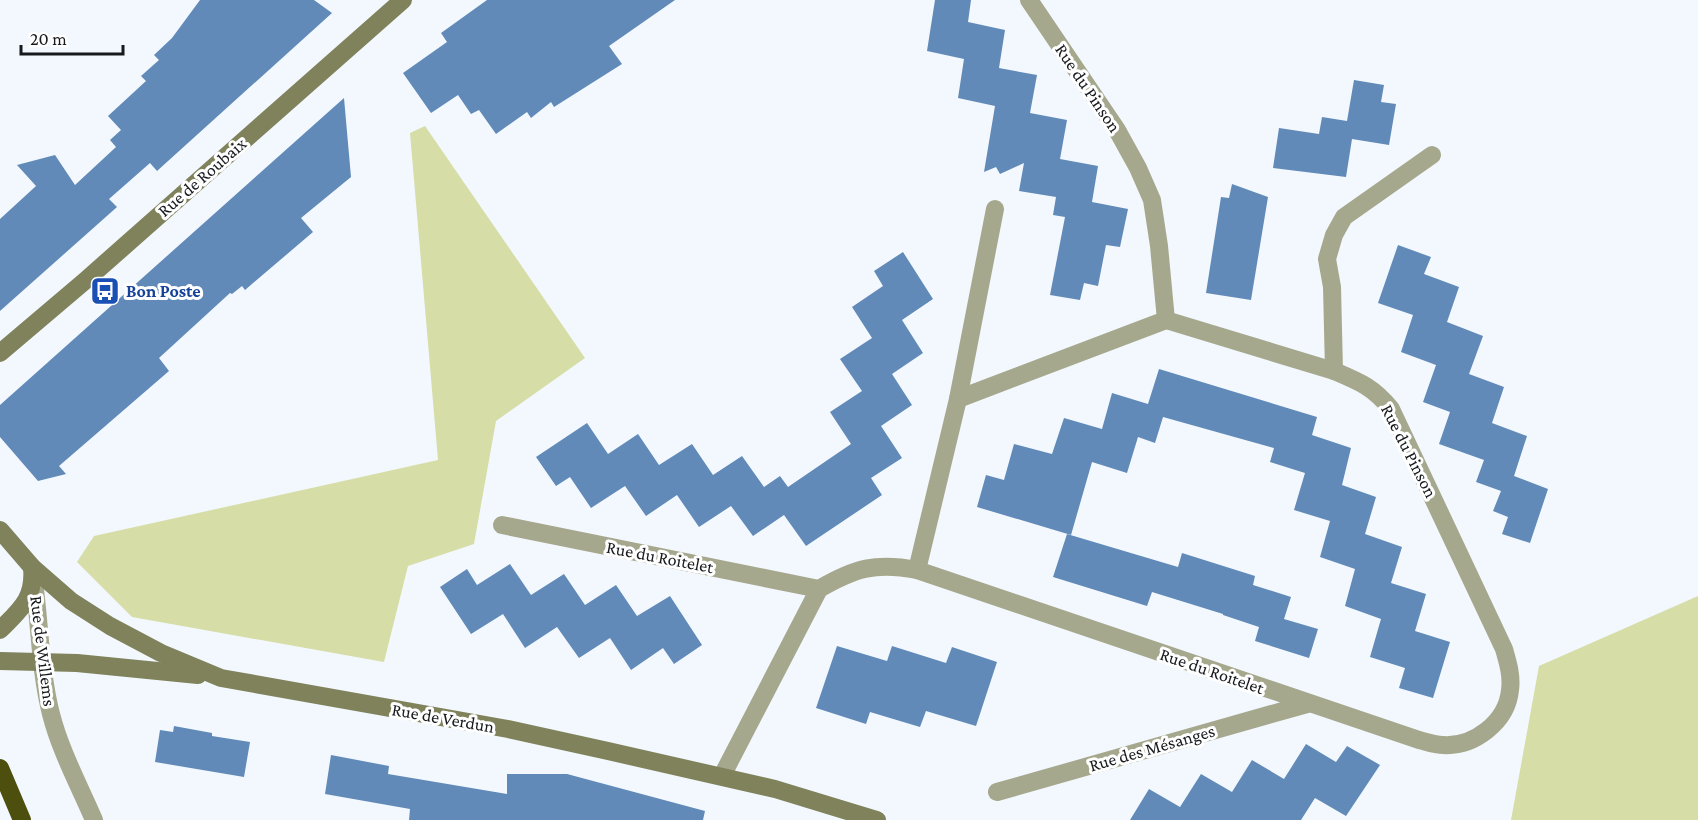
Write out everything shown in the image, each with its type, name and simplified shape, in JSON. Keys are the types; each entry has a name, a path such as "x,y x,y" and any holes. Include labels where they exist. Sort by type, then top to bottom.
{"highway":[{"path":"0,768 22,820"}],"main road":[{"name":"Rue de Roubaix","path":"0,353 403,0"},
{"path":"0,530 33,574"},
{"name":"Rue de Willems","path":"0,630 29,598 33,574"},
{"name":"Rue de Verdun","path":"33,574 110,626 161,653 220,678 508,729 775,789 877,820"},
{"path":"0,661 43,661 220,678"}],"street":[{"name":"Rue du Pinson","path":"1029,0 1117,130 1152,200 1166,320 1334,371 1361,382 1377,392 1391,409 1489,616"},
{"path":"1334,371 1332,287 1327,258 1334,235 1344,217 1432,155"},
{"path":"917,570 958,399 995,209"},
{"path":"958,399 1166,320"},
{"name":"Rue du Roitelet","path":"502,525 819,589 843,575 876,566 898,566 917,570 1307,704 1419,740 1443,745 1463,743 1491,727 1503,711 1510,692 1511,672 1504,649 1489,616"},
{"name":"Rue de Willems","path":"33,574 46,692 52,717 94,820"},
{"path":"722,776 819,589"},
{"name":"Rue des Mésanges","path":"997,792 1307,704"}],"green space":[{"path":"425,126 585,358 496,421 474,544 408,566 384,662 132,617 77,562 94,536 438,460 410,133"},
{"path":"1698,596 1698,820 1511,820 1539,666"}],"building":[{"path":"200,0 314,0 332,13 157,171 150,163 109,199 117,207 0,311 0,219 36,186 17,165 55,155 75,185 116,147 110,140 121,130 108,116 146,81 141,76 159,60 154,55 172,38"},
{"path":"487,0 675,0 609,46 622,64 554,107 551,102 531,118 527,112 496,134 479,110 471,114 458,95 431,113 403,73 447,42 441,33"},
{"path":"935,0 971,0 968,22 1005,30 999,68 1037,75 1030,113 1067,120 1060,159 1098,166 1092,202 1128,209 1120,247 1106,245 1098,286 1084,283 1080,300 1050,295 1065,217 1053,215 1056,197 1019,191 1024,163 1000,174 996,167 984,172 995,106 958,98 964,59 927,51"},
{"path":"1354,80 1384,85 1381,102 1396,104 1389,145 1352,139 1346,177 1273,168 1279,128 1319,134 1322,117 1347,121"},
{"path":"344,98 351,177 301,218 313,232 245,290 242,286 232,294 230,293 159,358 169,371 59,466 66,474 38,481 0,437 0,405"},
{"path":"1232,184 1268,197 1251,300 1206,293 1221,197 1229,198"},
{"path":"1398,245 1431,257 1424,274 1459,287 1447,322 1483,336 1469,374 1504,387 1492,423 1527,436 1514,476 1548,489 1530,543 1502,534 1508,517 1493,511 1501,491 1476,482 1484,460 1439,444 1450,412 1423,402 1436,365 1401,352 1413,315 1378,303"},
{"path":"903,252 933,299 902,320 923,353 892,374 912,405 881,426 902,458 871,478 882,495 806,546 784,515 753,536 731,506 699,527 677,495 646,516 625,486 591,508 570,477 556,486 536,457 587,423 608,454 638,434 659,465 692,444 713,475 742,456 764,487 780,476 788,487 851,444 830,412 862,391 840,359 872,338 852,307 883,286 874,271"},
{"path":"1159,369 1317,417 1312,435 1351,448 1342,485 1376,497 1365,534 1402,547 1391,583 1426,594 1415,631 1450,642 1433,698 1399,688 1405,668 1370,657 1381,619 1345,606 1355,569 1320,557 1330,521 1294,510 1305,473 1270,462 1274,448 1163,417 1155,443 1138,437 1127,473 1092,462 1071,535 977,507 986,475 1004,480 1014,444 1052,454 1064,418 1102,429 1112,393 1148,404"},
{"path":"1067,534 1178,567 1182,553 1255,576 1253,585 1291,597 1284,619 1318,629 1309,658 1255,641 1259,627 1223,614 1152,592 1147,606 1053,577"},
{"path":"510,564 531,595 564,574 585,605 616,585 637,616 670,596 702,645 674,664 663,648 631,670 610,638 579,658 557,627 525,648 503,614 471,634 440,587 467,569 477,585"},
{"path":"837,646 887,661 892,646 946,663 952,647 997,662 976,726 926,711 920,727 870,712 866,724 816,708"},
{"path":"174,726 212,733 212,736 250,742 244,777 155,762 160,730 173,732"},
{"path":"1306,744 1336,762 1347,746 1380,765 1346,816 1315,798 1301,820 1130,820 1149,789 1180,807 1201,774 1232,792 1252,760 1284,779"},
{"path":"331,755 389,766 388,774 507,794 507,774 567,774 705,811 703,820 409,820 410,809 325,794"}],"place":[{"name":"Bon Poste","path":"105,291"}]}
